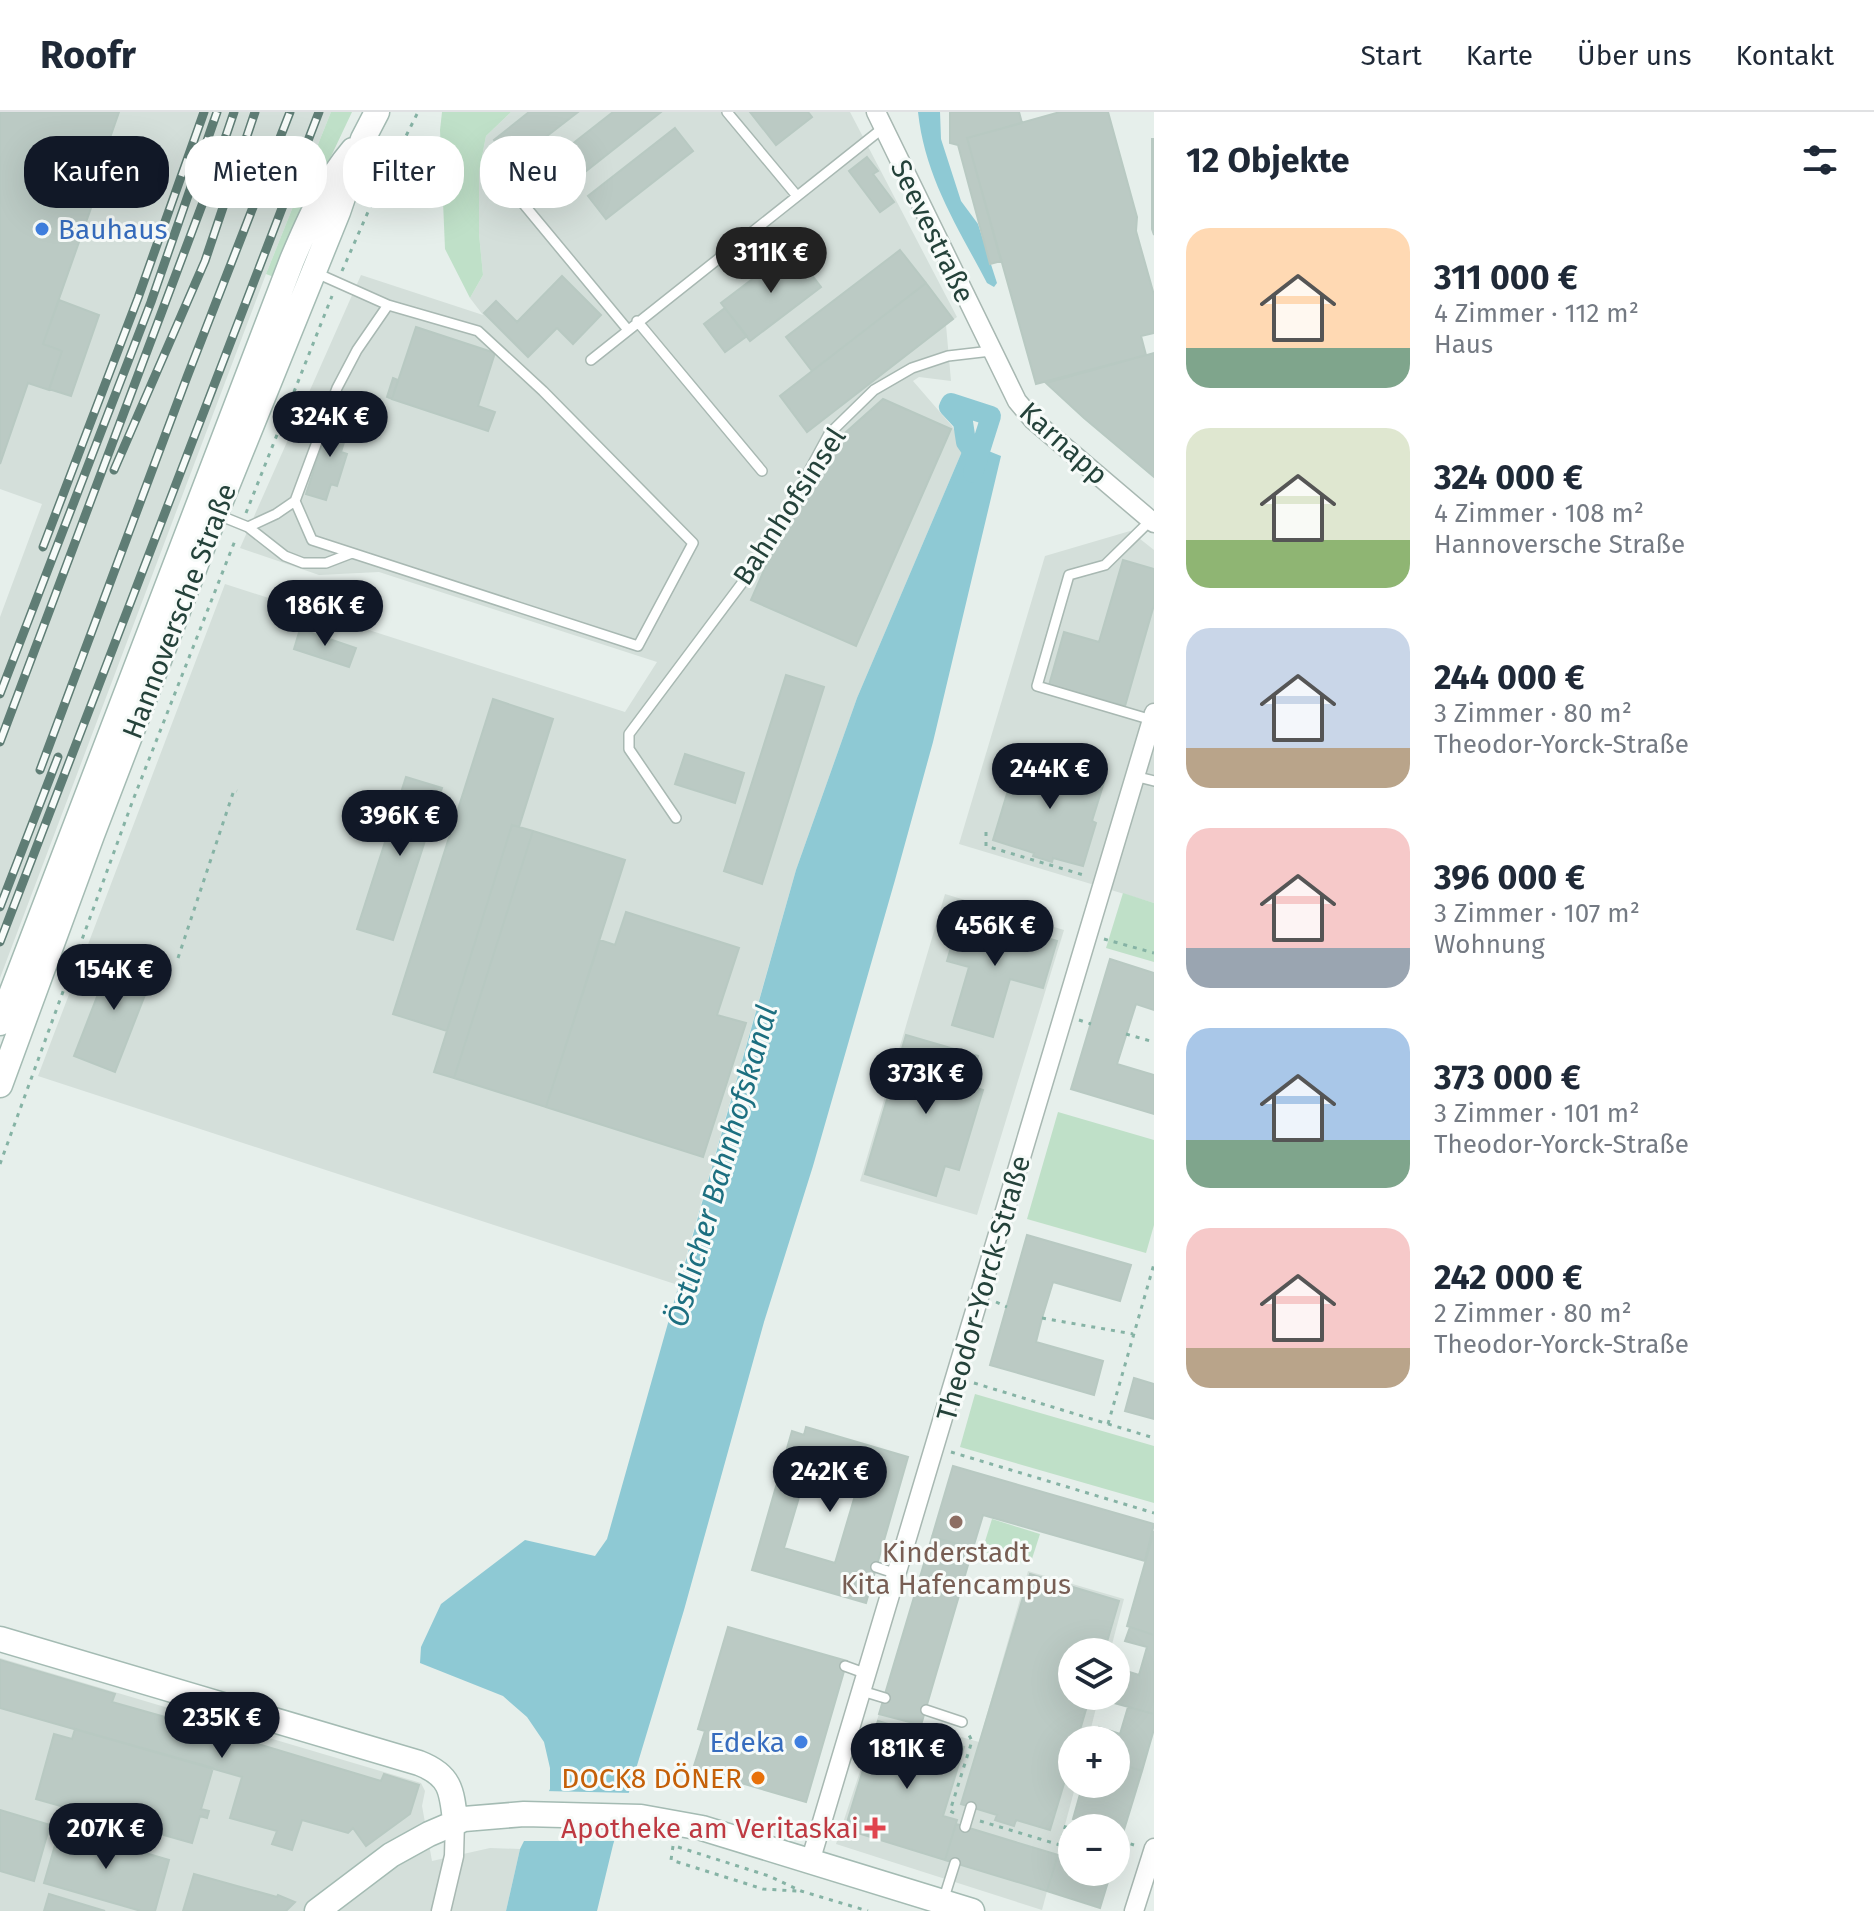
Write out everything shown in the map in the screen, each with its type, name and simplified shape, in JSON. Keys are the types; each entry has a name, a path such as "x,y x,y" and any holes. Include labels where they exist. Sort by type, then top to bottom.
{"main road":[{"name":"Hannoversche Straße","path":"365,136 377,112"},
{"name":"Hannoversche Straße","path":"0,1023 181,545 313,212 343,163"},
{"name":"Hannoversche Straße","path":"0,1085 216,514 343,197"},
{"path":"0,1639 419,1763 442,1775 449,1785 455,1821"},
{"path":"317,1911 391,1855 455,1821 524,1814 668,1820 972,1911"}],"street":[{"name":"Seevestraße","path":"880,120 991,351"},
{"name":"Karnapp","path":"991,351 1017,401 1033,420 1152,521"},
{"name":"Theodor-Yorck-Straße","path":"810,1862 1153,716"},
{"path":"441,1911 454,1856 455,1821"},
{"path":"1134,1911 1154,1848"}],"lane":[{"path":"727,112 797,196"},
{"path":"591,360 797,196 880,120"},
{"path":"527,208 628,330"},
{"path":"295,501 312,540 638,646 693,543 543,391 478,331 388,305 313,272"},
{"path":"245,526 276,514 295,501 337,388 357,350 388,305"},
{"path":"637,321 762,471"},
{"name":"Bahnhofsinsel","path":"676,818 629,749 628,742 634,726 766,551 829,434 874,390 912,368 948,356 991,351"},
{"path":"209,474 216,514"},
{"path":"216,514 245,526 285,556 303,563 326,563 352,553"},
{"path":"181,545 216,514"},
{"path":"1152,521 1105,565 1069,575 1037,686 1153,716"},
{"path":"1134,776 1154,781"},
{"path":"25,953 62,916 53,881"},
{"path":"876,1567 897,1574"},
{"path":"845,1666 885,1698"},
{"path":"926,1710 962,1722"},
{"path":"943,1901 955,1863"}],"path":[{"path":"0,1164 133,800 245,526 337,282 418,112"},
{"path":"178,958 234,790 237,791"},
{"path":"986,832 986,846 1103,881"},
{"path":"1088,934 1154,953"},
{"path":"1126,1034 1154,1042"},
{"path":"1108,1424 1154,1264"},
{"path":"1042,1318 1133,1334"},
{"path":"956,1377 1154,1438"},
{"path":"935,1447 1154,1513"},
{"path":"953,1804 972,1741 962,1722"},
{"path":"968,1817 1058,1845"},
{"path":"1048,1852 1051,1843"},
{"path":"673,1846 671,1860 763,1889 801,1891"},
{"path":"681,1848 769,1876 801,1891 868,1911"}],"shaded area":[{"path":"0,112 331,112 321,136 185,136 185,208 292,208 0,978 0,617 42,504 0,489"},
{"path":"511,112 850,112 957,317 946,325 951,381 919,377 913,381 966,442 857,698 796,870 678,1285 38,1076 225,584 625,712 657,662 379,572 319,575 240,548 361,275 483,315 470,298 483,275 479,234 480,167 480,208 586,208 586,136 486,136"},
{"path":"1130,531 1154,550 1154,903 959,844 1045,556"},
{"path":"945,894 1064,930 977,1215 860,1181"},
{"path":"1028,1571 1124,1599 1114,1638 1058,1638 1058,1710 1096,1710 1092,1726 1058,1726 1058,1798 1072,1798 1068,1814 1058,1814 1058,1851 1042,1910 836,1844 879,1714 979,1742"},
{"path":"0,1658 421,1783 425,1791 422,1806 432,1861 490,1848 520,1849 506,1911 0,1911"}],"green space":[{"path":"331,112 352,112 327,165 327,136 321,136"},
{"path":"442,112 511,112 486,136 480,136 479,234 483,275 470,298 445,249 443,208 464,208 464,136 440,136"},
{"path":"292,208 307,208 274,277 266,274"},
{"path":"1123,893 1154,903 1154,962 1106,948"},
{"path":"1058,1112 1154,1140 1154,1225 1146,1253 1027,1219"},
{"path":"975,1394 1154,1446 1154,1503 960,1447"},
{"path":"992,1519 1040,1534 1030,1565 982,1551"}],"water":[{"path":"918,112 940,112 941,139 961,201 978,224 997,283 994,287 987,283 935,180"},
{"name":"Östlicher Bahnhofskanal","path":"966,442 1001,456 933,742 813,1166 764,1322 684,1610 613,1845 597,1911 506,1911 520,1849 550,1789 550,1768 544,1742 527,1717 503,1696 420,1663 421,1647 441,1604 525,1540 595,1556 607,1539 796,870 857,698"}],"pier":[{"path":"544,1791 633,1793 618,1841 522,1841"}],"building":[{"name":"Bauhaus","path":"0,112 119,112 111,136 24,136 24,208 91,208 43,344 62,351 49,390 28,383 0,464"},
{"path":"529,112 578,112 547,136 499,136"},
{"path":"613,112 661,112 586,171 586,136 582,136"},
{"path":"750,112 808,112 812,117 776,145"},
{"path":"950,112 1019,112 1022,123 967,138 1001,261 990,264 958,145 950,143"},
{"path":"1060,112 1108,112 1137,217 1136,231 1154,295 1154,333 1141,336 1146,355 1036,384 967,138"},
{"path":"675,128 693,151 606,219 588,196"},
{"path":"1154,139 1154,235 1152,229"},
{"path":"867,157 878,171 873,174 894,202 880,212 849,171"},
{"path":"792,249 821,287 750,341 721,303"},
{"path":"900,250 926,283 812,371 786,337"},
{"path":"562,276 601,315 573,344 557,328 528,357 484,313 496,301 517,322"},
{"path":"926,283 953,319 807,432 780,396"},
{"path":"59,300 99,315 71,396 49,389 62,351 43,344"},
{"path":"725,308 747,336 725,352 704,324"},
{"path":"416,327 495,353 478,406 495,412 488,431 392,399"},
{"path":"1154,353 1154,477 1046,383"},
{"path":"393,378 398,380 392,399 387,397"},
{"path":"883,399 951,429 856,646 751,600 772,552 835,442"},
{"path":"332,414 351,420 341,452 347,454 337,486 331,484 326,500 306,494"},
{"path":"1123,560 1154,569 1154,605 1125,706 1049,685 1064,632 1099,642"},
{"path":"300,629 356,648 349,667 294,649"},
{"path":"786,675 824,687 762,884 724,871"},
{"path":"493,699 553,719 519,827 512,825 447,1031 393,1014"},
{"path":"685,754 744,773 735,803 675,784"},
{"path":"1019,754 1105,779 1083,866 1053,858 1052,862 993,840"},
{"path":"406,777 442,788 393,940 357,929"},
{"path":"512,825 533,831 454,1078 434,1072"},
{"path":"533,831 625,860 546,1107 454,1078"},
{"path":"626,912 739,948 717,1015 746,1023 703,1157 546,1107 600,940 615,945"},
{"path":"961,913 1057,941 1043,988 1010,979 993,1037 952,1025 969,967 947,961"},
{"path":"114,953 155,969 115,1072 74,1056"},
{"path":"1110,959 1154,973 1154,1010 1136,1004 1117,1064 1154,1075 1154,1114 1071,1089"},
{"path":"906,1035 978,1056 969,1086 983,1090 959,1170 945,1166 936,1196 865,1174"},
{"path":"1027,1235 1131,1265 1120,1301 1053,1282 1042,1318 1036,1342 1103,1361 1094,1395 990,1365"},
{"path":"1134,1378 1154,1384 1154,1419 1125,1411"},
{"path":"806,1427 908,1457 866,1603 752,1570 792,1431 804,1435","holes":["808,1467 859,1482 835,1563 784,1548"]},
{"path":"953,1466 1154,1524 1145,1561 983,1515 973,1548 932,1537"},
{"path":"1154,1531 1154,1635 1127,1626"},
{"path":"932,1537 973,1548 921,1725 879,1714"},
{"path":"1030,1574 1119,1601 1108,1638 1058,1638 1058,1710 1086,1710 1081,1726 1058,1726 1060,1798 1050,1830 1016,1820 1014,1826 995,1820 997,1815 961,1804"},
{"path":"728,1627 847,1661 806,1802 693,1769 705,1731 698,1729"},
{"path":"1130,1627 1154,1635 1154,1714 1130,1707 1130,1672 1139,1675 1147,1647 1130,1642 1130,1638 1126,1638"},
{"path":"0,1660 115,1694 112,1702 197,1726 199,1719 236,1731 235,1737 381,1781 384,1774 419,1785 410,1814 366,1846 353,1828 348,1833 302,1820 292,1850 272,1844 277,1831 230,1818 242,1777 0,1708"},
{"path":"1130,1708 1154,1714 1154,1729 1142,1771 1130,1767 1130,1726 1122,1726"},
{"path":"878,1721 964,1747 943,1816 957,1820 945,1860 845,1829"},
{"path":"75,1729 213,1768 201,1809 209,1811 207,1818 200,1816 192,1843 36,1799 54,1734 72,1739"},
{"path":"1130,1767 1142,1771 1129,1814 1074,1814 1079,1798 1130,1798"},
{"path":"0,1810 50,1825 34,1881 0,1871"},
{"path":"956,1824 1058,1855 1047,1891 945,1860"},
{"path":"60,1828 169,1860 155,1911 141,1911 44,1883"},
{"path":"1058,1855 1058,1886 1107,1886 1100,1908 1047,1891"},
{"path":"194,1874 295,1902 286,1911 183,1911"},
{"path":"49,1894 105,1911 44,1911"}],"waterway":[{"path":"973,473 991,416 951,403 949,407 963,422 966,442 978,459"}],"railway":[{"path":"43,547 138,298 204,112"},
{"path":"0,694 151,302 217,112"},
{"path":"0,742 208,189 234,112"},
{"path":"114,470 205,261 255,112"},
{"path":"40,770 290,112"},
{"path":"0,942 319,112"},
{"path":"0,907 58,757"}],"place":[{"name":"Bauhaus","path":"42,229"},
{"name":"Kinderstadt Kita Hafencampus","path":"956,1522"},
{"name":"Edeka","path":"801,1742"},
{"name":"DOCK8 DÖNER","path":"758,1778"},
{"name":"Apotheke am Veritaskai","path":"875,1828"}]}
